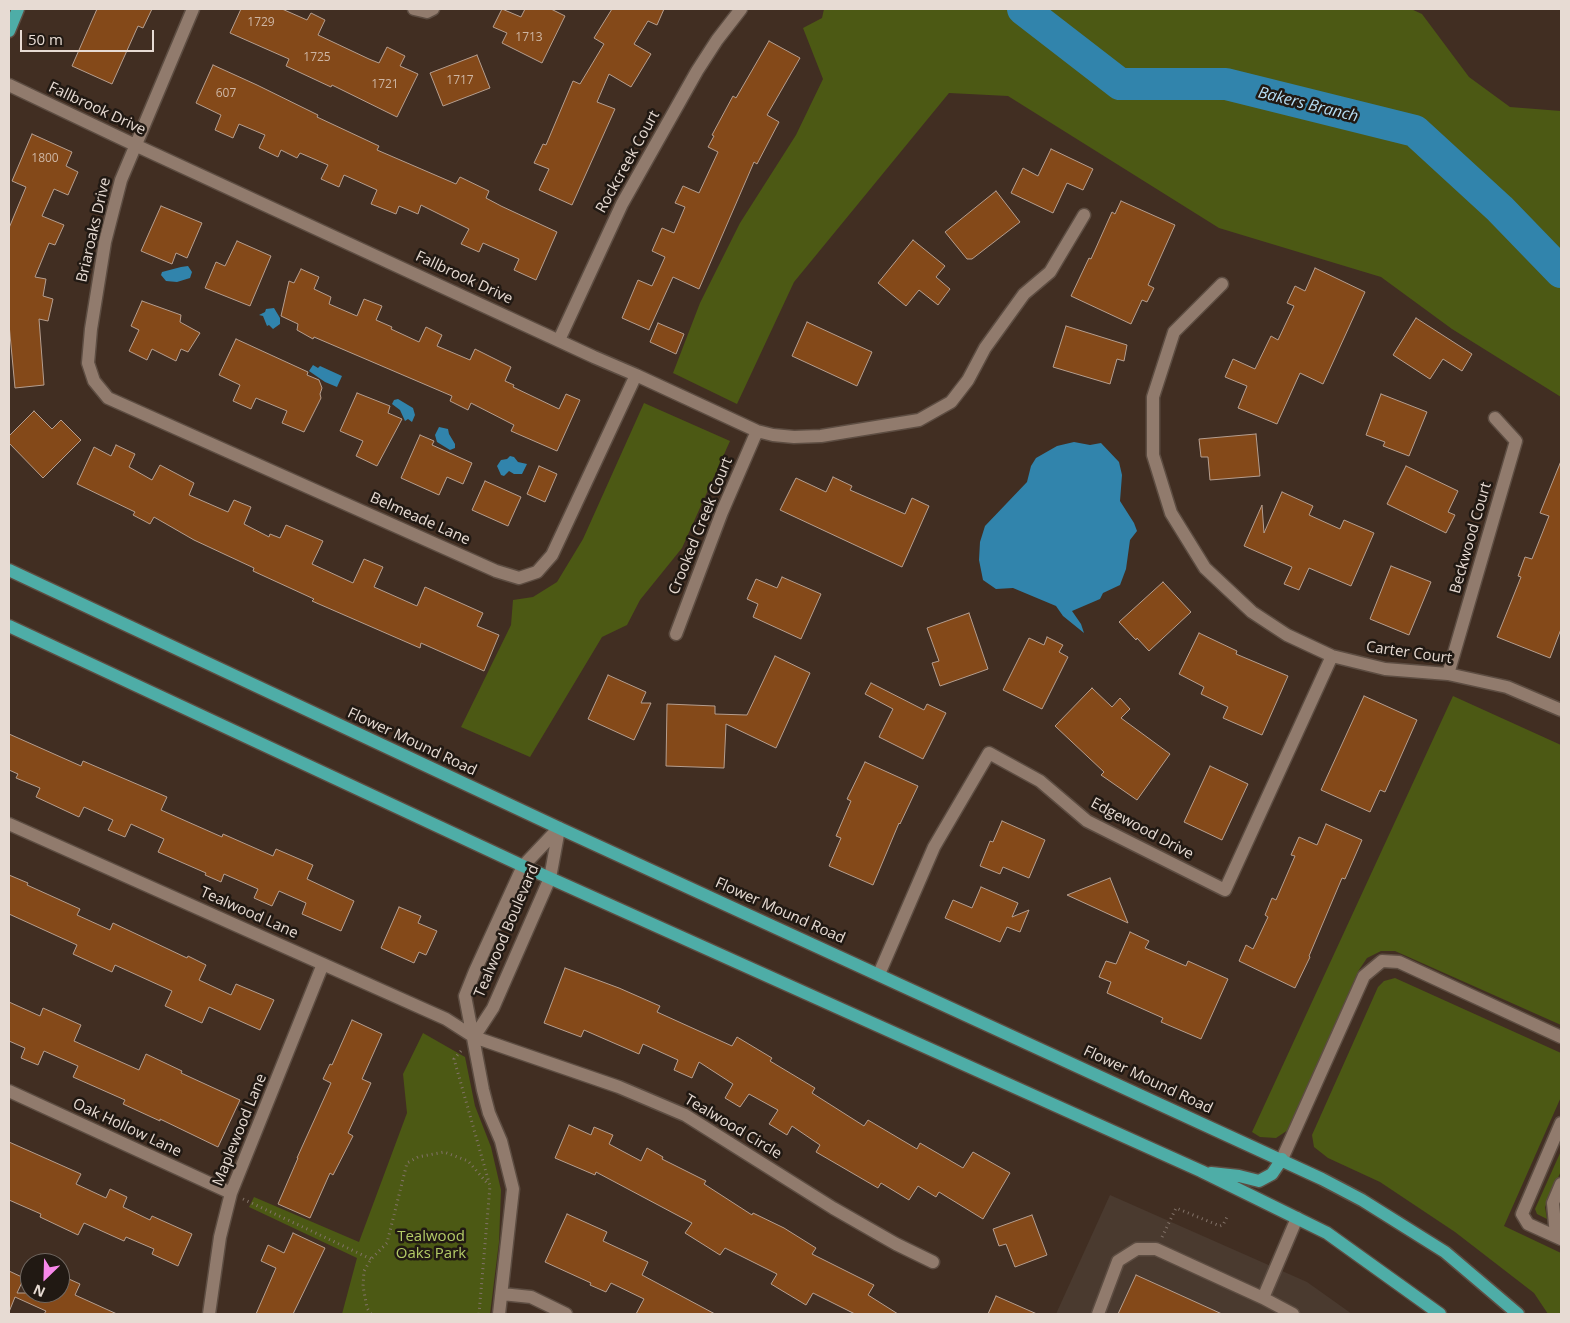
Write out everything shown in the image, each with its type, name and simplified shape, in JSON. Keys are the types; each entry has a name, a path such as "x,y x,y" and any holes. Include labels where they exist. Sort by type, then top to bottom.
{"main road":[{"path":"9,31 18,9"},
{"name":"Flower Mound Road","path":"9,570 559,828 1282,1159 1362,1200 1445,1252 1518,1314"},
{"path":"9,626 523,866 1201,1171 1327,1233 1440,1314"},
{"path":"1201,1171 1239,1176 1259,1181 1272,1174 1282,1159"}],"street":[{"name":"Briaroaks Drive","path":"94,381 88,363 91,328 105,242 120,180 193,9"},
{"path":"414,9 427,12 433,9"},
{"name":"Rockcreek Court","path":"559,340 622,204 697,72 717,40 741,9"},
{"name":"Fallbrook Drive","path":"9,85 594,357 758,431 773,435 794,437 821,436 920,420 951,402 968,380 985,348 1024,294 1050,272 1084,215"},
{"name":"Carter Court","path":"1222,284 1174,332 1153,397 1153,455 1171,513 1205,568 1252,612 1287,634 1332,656 1386,669 1448,674 1507,687 1561,710"},
{"name":"Belmeade Lane","path":"94,381 108,398 496,571 519,578 537,572 552,555 636,375"},
{"name":"Beckwood Court","path":"1448,674 1516,441 1495,418"},
{"name":"Crooked Creek Court","path":"676,634 722,512 758,431"},
{"name":"Edgewood Drive","path":"879,974 934,847 990,754 1040,781 1087,821 1225,890 1332,656"},
{"name":"Tealwood Lane","path":"9,824 446,1019 474,1037"},
{"name":"Tealwood Boulevard","path":"499,1314 513,1189 502,1141 489,1113 483,1090 465,996 523,866 559,828"},
{"name":"Tealwood Boulevard","path":"474,1037 494,1008 550,878 559,828"},
{"path":"1282,1159 1364,976 1382,961 1399,962 1561,1036"},
{"name":"Maplewood Lane","path":"209,1314 220,1237 231,1193 323,964"},
{"name":"Tealwood Circle","path":"474,1037 619,1087 685,1115 833,1208 896,1244 934,1262"},
{"name":"Oak Hollow Lane","path":"9,1091 231,1193"},
{"path":"1558,1238 1528,1224 1522,1214 1561,1123"},
{"path":"1558,1238 1553,1203 1561,1184"},
{"path":"1262,1298 1297,1218"},
{"path":"1098,1314 1118,1261 1137,1250 1156,1249 1293,1314"},
{"path":"502,1294 531,1297 566,1314"}],"path":[{"path":"474,1037 454,1058 490,1186 479,1314"},
{"path":"370,1314 363,1286 364,1271 371,1259 387,1243 407,1163 418,1157 444,1152 468,1161 490,1186"},
{"path":"231,1193 371,1259"},
{"path":"1156,1249 1176,1208 1220,1226 1223,1225 1228,1215"}],"shaded area":[{"path":"1110,1195 1307,1282 1352,1314 1056,1314"}],"green space":[{"path":"824,9 1411,9 1422,14 1469,77 1510,107 1561,111 1561,397 1452,329 1381,277 1219,228 1008,96 949,93 794,282 737,404 673,373 700,303 740,223 796,135 823,79 803,28 822,18"},
{"path":"644,403 730,441 682,548 640,600 627,625 602,637 530,757 461,727 511,625 513,600 533,597 557,582 583,539"},
{"path":"1453,696 1561,745 1561,1025 1395,951 1381,951 1367,958 1359,970 1288,1130 1276,1138 1260,1137 1252,1132"},
{"path":"1395,978 1561,1053 1561,1097 1504,1226 1561,1253 1561,1314 1548,1314 1534,1293 1455,1232 1380,1182 1328,1158 1314,1147 1312,1135 1378,987 1384,981"},
{"name":"Tealwood Oaks Park","path":"423,1033 465,1057 475,1106 491,1147 501,1190 499,1242 490,1314 342,1314 357,1258 249,1207 254,1197 359,1242 407,1113 403,1074"},
{"path":"1561,1151 1561,1171 1545,1207 1547,1219 1537,1214 1535,1209"}],"water":[{"path":"188,266 192,272 190,278 177,282 166,281 161,275 162,272"},
{"path":"274,308 280,318 280,324 273,329 269,325 267,326 263,316 259,315 265,312 266,309"},
{"path":"313,365 318,368 320,366 342,376 337,387 325,382 309,371"},
{"path":"398,399 413,408 415,415 412,422 408,419 405,421 400,410 392,404 394,400"},
{"path":"439,427 448,429 455,448 450,450 437,442 435,435"},
{"path":"1074,442 1090,445 1101,443 1119,462 1122,475 1120,501 1137,531 1130,540 1126,569 1120,585 1103,593 1100,599 1072,611 1081,624 1084,633 1063,616 1056,606 1013,588 996,589 983,580 979,560 980,542 985,526 1027,482 1031,466 1036,458 1057,446"},
{"path":"510,456 514,457 518,462 527,464 522,474 514,474 509,471 504,476 501,475 497,466 501,460 507,459"}],"building":[{"path":"97,9 152,9 143,28 138,26 112,84 72,66"},
{"path":"241,9 282,9 307,20 311,13 325,20 318,35 369,59 379,63 387,47 405,56 400,66 418,74 397,117 332,85 331,87 286,66 289,59 230,33"},
{"path":"502,9 521,17 525,9 551,9 565,16 542,63 502,43 507,33 493,27"},
{"path":"612,9 664,9 657,25 648,21 634,44 651,54 631,87 609,74 597,102 615,109 572,205 539,190 549,169 534,163 543,144 546,145 573,81 580,84 604,44 594,38"},
{"path":"769,41 800,58 767,115 779,122 757,164 754,162 699,289 673,277 649,330 622,318 638,280 652,286 665,257 652,251 662,228 674,233 685,207 675,203 683,186 699,193 718,152 708,147 714,136 712,135 733,96 736,98"},
{"path":"477,55 490,88 443,106 430,73"},
{"path":"213,65 379,146 377,150 456,184 460,177 489,191 486,198 557,232 536,280 514,270 519,259 483,243 479,252 461,244 469,229 421,205 418,214 399,206 396,214 371,204 377,190 344,175 339,187 321,179 328,165 300,153 297,158 281,150 278,157 259,148 265,135 239,124 233,138 215,130 221,115 196,103"},
{"path":"32,134 72,152 66,166 78,172 68,195 54,189 42,216 64,225 55,245 49,243 35,277 46,279 43,296 53,299 48,321 39,319 44,385 15,388 9,324 9,228 26,187 12,181"},
{"path":"1051,149 1093,169 1083,190 1067,183 1053,213 1011,193 1023,168 1038,176"},
{"path":"996,191 1020,222 972,259 967,259 945,232"},
{"path":"1121,201 1175,225 1148,285 1154,288 1147,302 1142,300 1131,324 1071,296 1089,258 1091,259 1112,212 1115,214"},
{"path":"161,206 202,223 187,258 176,253 172,264 141,251"},
{"path":"913,240 945,266 936,277 950,289 938,305 919,290 906,306 878,283"},
{"path":"237,241 271,256 250,306 205,288 216,262 225,266"},
{"path":"1315,268 1365,292 1323,384 1300,373 1277,424 1238,408 1247,386 1225,377 1233,359 1255,369 1271,336 1278,340 1294,306 1287,303 1295,286 1305,291"},
{"path":"301,269 319,277 314,289 331,297 329,304 357,316 364,299 382,306 376,320 419,342 426,327 442,335 437,346 470,360 475,349 511,367 505,381 514,385 513,387 559,409 566,394 580,400 557,451 511,431 514,425 471,403 468,410 450,401 452,396 314,337 313,339 297,330 298,324 281,316 289,281 294,283"},
{"path":"142,301 181,315 180,322 200,333 188,352 181,349 176,361 152,349 147,360 129,351 139,330 131,326"},
{"path":"1416,318 1472,354 1462,371 1443,359 1430,379 1393,355"},
{"path":"807,322 872,352 857,386 792,356"},
{"path":"658,323 684,334 676,354 650,342"},
{"path":"1066,326 1127,345 1124,361 1117,359 1110,384 1053,367"},
{"path":"236,339 308,372 307,375 319,380 322,388 321,398 304,432 282,423 287,411 256,398 251,409 233,401 240,385 219,375"},
{"path":"357,393 390,406 388,413 402,419 377,466 356,456 363,441 340,431"},
{"path":"1381,394 1427,412 1409,456 1383,446 1385,442 1366,435"},
{"path":"34,411 52,429 61,420 81,440 43,478 9,443 9,436"},
{"path":"1256,434 1260,476 1210,480 1208,457 1201,457 1199,439"},
{"path":"420,435 434,441 432,445 472,463 463,484 447,477 439,495 401,478"},
{"path":"116,445 135,454 129,467 152,480 160,465 194,483 189,495 228,512 234,500 251,507 244,524 269,537 270,534 280,538 286,525 323,541 312,564 353,583 364,559 383,567 374,587 417,606 425,587 483,613 477,626 499,635 484,671 421,643 420,648 312,601 314,599 253,571 254,568 194,540 154,517 150,524 133,515 135,512 77,484 94,447 111,456"},
{"path":"1561,461 1561,629 1550,658 1497,637 1521,577 1518,576 1525,557 1532,559 1549,516 1540,513"},
{"path":"539,466 557,474 545,502 527,494"},
{"path":"1406,466 1458,491 1448,512 1455,515 1446,533 1387,504"},
{"path":"833,477 852,486 850,490 905,514 912,498 929,506 902,567 780,510 796,478 826,492"},
{"path":"485,481 521,497 508,526 472,510"},
{"path":"1282,492 1313,506 1309,515 1340,529 1344,520 1374,533 1351,586 1309,568 1299,590 1284,584 1292,567 1244,546 1262,505 1264,533"},
{"path":"1391,566 1431,582 1409,635 1370,619"},
{"path":"782,577 821,594 801,639 753,617 758,604 747,599 756,579 777,588"},
{"path":"1163,582 1191,612 1149,651 1119,622"},
{"path":"969,613 988,669 940,686 932,663 939,661 927,628"},
{"path":"1199,633 1237,651 1236,654 1288,676 1262,735 1223,718 1228,707 1201,694 1204,687 1179,674"},
{"path":"1047,637 1063,645 1059,652 1068,657 1042,709 1003,690 1029,638 1044,645"},
{"path":"775,656 810,673 776,748 726,724 724,768 666,766 667,704 715,706 715,714 747,715"},
{"path":"608,675 646,692 641,703 651,703 634,740 588,719"},
{"path":"871,683 924,710 927,704 946,713 923,759 879,737 893,709 865,694"},
{"path":"1092,688 1112,707 1120,698 1130,709 1121,718 1170,754 1137,800 1101,775 1104,772 1055,726"},
{"path":"1364,696 1417,720 1385,792 1380,790 1370,812 1321,790"},
{"path":"9,734 81,766 83,761 167,797 161,810 222,837 223,834 273,856 276,849 313,865 307,879 354,901 341,931 302,914 306,903 279,891 272,906 254,898 258,889 224,874 221,882 205,875 206,873 158,852 164,839 131,824 125,837 108,830 113,820 84,807 79,817 36,797 40,788 16,778 18,774 9,770"},
{"path":"865,762 918,786 899,823 873,885 829,866 841,838 836,836 851,801 847,799"},
{"path":"1210,766 1248,784 1222,840 1184,822"},
{"path":"1002,821 1045,840 1029,878 1003,867 1000,874 980,866 990,841 993,842"},
{"path":"1326,824 1362,840 1345,879 1342,878 1310,957 1295,988 1239,961 1246,945 1253,949 1268,917 1265,915 1272,898 1276,900 1295,856 1291,855 1299,837 1317,845"},
{"path":"9,875 80,909 77,915 110,930 113,923 206,965 199,980 231,995 236,984 274,1000 260,1030 209,1007 202,1023 165,1006 172,991 115,965 112,972 73,954 77,945 9,914"},
{"path":"1110,878 1128,923 1067,895"},
{"path":"981,887 1018,903 1012,917 1029,910 1020,932 1007,927 1000,942 945,918 953,900 972,908"},
{"path":"399,907 421,916 418,923 437,931 426,955 419,952 414,963 381,948"},
{"path":"1130,932 1149,941 1145,948 1186,966 1188,961 1228,979 1201,1039 1161,1022 1163,1018 1107,993 1111,982 1099,977 1106,961 1116,964"},
{"path":"565,968 660,1006 657,1012 732,1046 737,1037 772,1058 770,1061 815,1088 812,1093 864,1126 868,1120 917,1149 920,1143 963,1168 973,1152 1010,1173 983,1219 939,1192 936,1197 918,1186 909,1200 881,1183 878,1188 816,1152 820,1145 792,1126 787,1135 769,1124 778,1110 749,1094 740,1107 725,1098 733,1084 699,1062 692,1078 674,1070 678,1060 643,1044 639,1054 584,1030 581,1037 544,1023"},
{"path":"9,1002 40,1016 43,1008 81,1025 74,1041 139,1070 146,1054 182,1071 181,1073 240,1100 218,1147 160,1119 160,1121 123,1104 125,1100 73,1077 78,1066 44,1051 38,1065 21,1058 25,1048 9,1041"},
{"path":"352,1020 382,1034 362,1079 371,1083 348,1133 353,1136 333,1175 330,1173 310,1218 278,1204 331,1083 323,1079 330,1064 332,1065"},
{"path":"569,1125 591,1135 594,1127 613,1135 609,1144 641,1161 647,1148 663,1157 662,1159 706,1181 704,1184 752,1215 753,1213 784,1228 816,1248 812,1254 874,1285 868,1295 898,1314 855,1314 813,1293 806,1305 771,1284 777,1274 725,1248 720,1255 685,1233 692,1223 596,1172 595,1175 555,1158"},
{"path":"9,1142 81,1174 76,1184 106,1198 110,1189 127,1197 123,1207 150,1220 152,1216 192,1234 178,1266 152,1254 154,1249 126,1237 124,1241 84,1223 78,1235 40,1217 41,1214 9,1200"},
{"path":"567,1214 607,1232 603,1241 648,1262 642,1275 715,1314 636,1314 644,1299 611,1283 606,1292 545,1262"},
{"path":"1032,1215 1047,1255 1015,1267 1006,1244 999,1246 993,1229"},
{"path":"293,1233 325,1248 293,1314 256,1314 276,1268 261,1261 268,1245 284,1253"},
{"path":"9,1271 20,1276 20,1287 17,1293 20,1293 20,1299 15,1297 9,1312"},
{"path":"1136,1275 1222,1314 1118,1314"},
{"path":"70,1280 80,1284 75,1295 117,1314 44,1314 46,1311 28,1303 70,1303"},
{"path":"996,1296 1037,1314 988,1314"}],"waterway":[{"name":"Bakers Branch","path":"1023,9 1120,84 1226,84 1415,131 1500,209 1561,272"}]}
